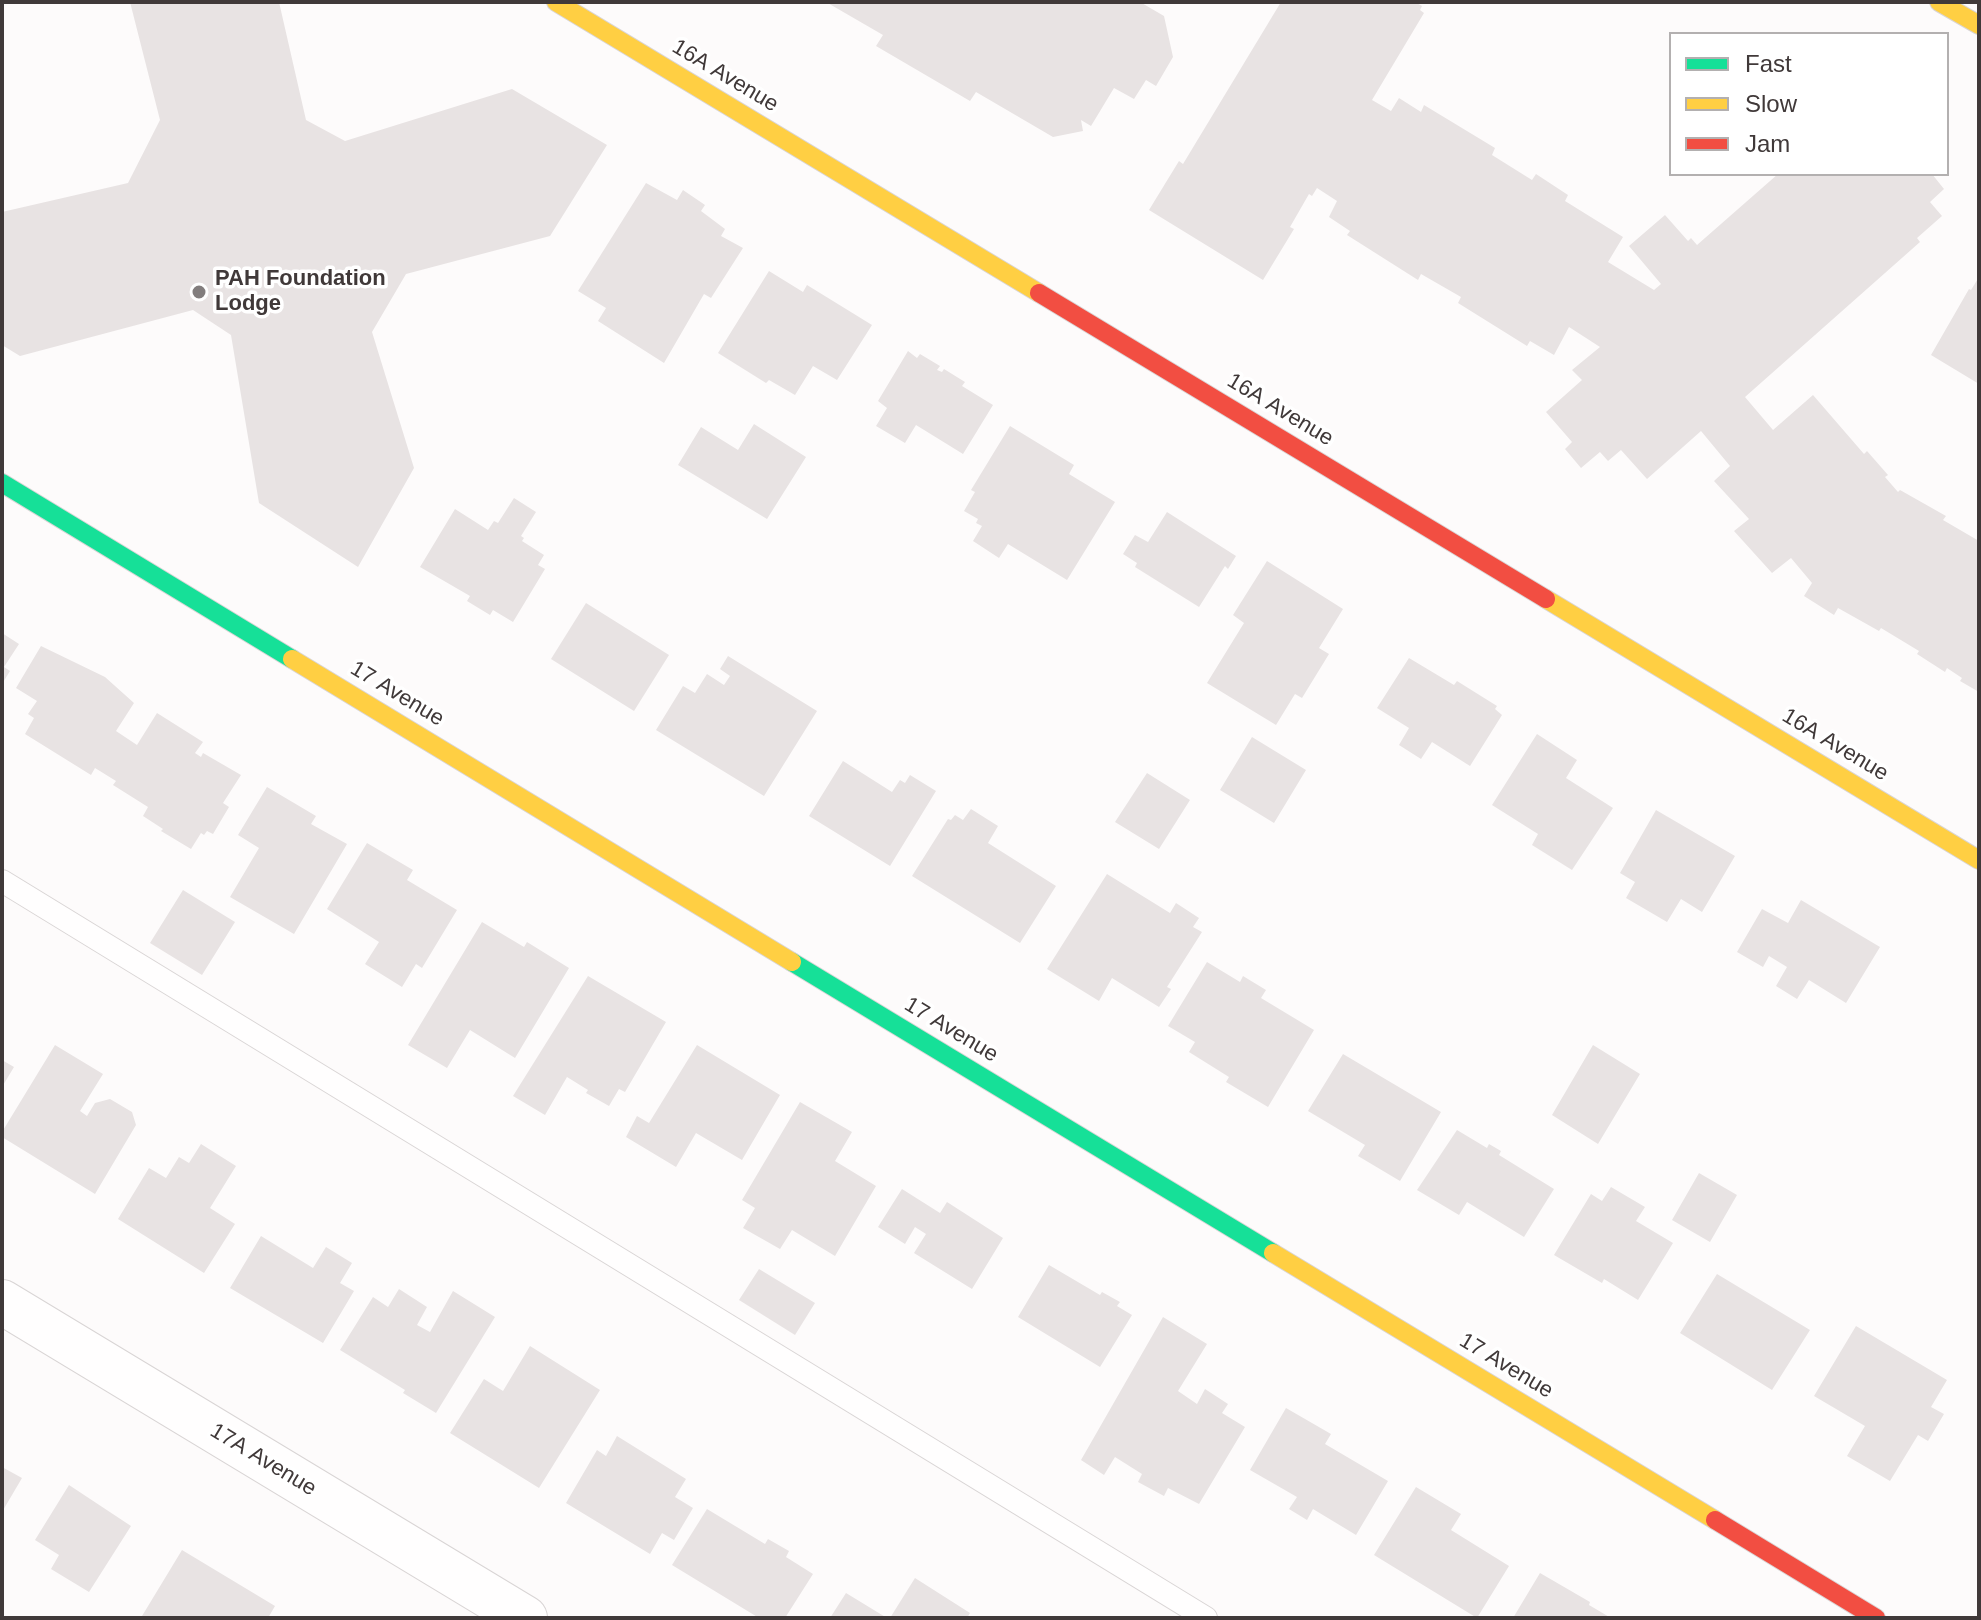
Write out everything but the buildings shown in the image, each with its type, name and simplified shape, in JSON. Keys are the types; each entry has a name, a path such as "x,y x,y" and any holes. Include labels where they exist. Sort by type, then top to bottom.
{"street":[{"name":"16A Avenue","path":"556,2 1979,860"},
{"path":"1939,2 1979,25"},
{"name":"17 Avenue","path":"2,483 1876,1618"},
{"name":"17A Avenue","path":"2,1302 525,1618"}],"lane":[{"path":"2,881 1206,1618"}],"traffic: fast":[{"path":"2,483 292,659"},
{"path":"792,962 1273,1253"}],"traffic: slow":[{"path":"556,2 1039,293"},
{"path":"1939,2 1979,25"},
{"path":"1546,599 1979,860"},
{"path":"292,659 792,962"},
{"path":"1273,1253 1715,1520"}],"traffic: jam":[{"path":"1039,293 1546,599"},
{"path":"1715,1520 1876,1618"}],"place":[{"name":"PAH Foundation Lodge","path":"199,292"}]}
